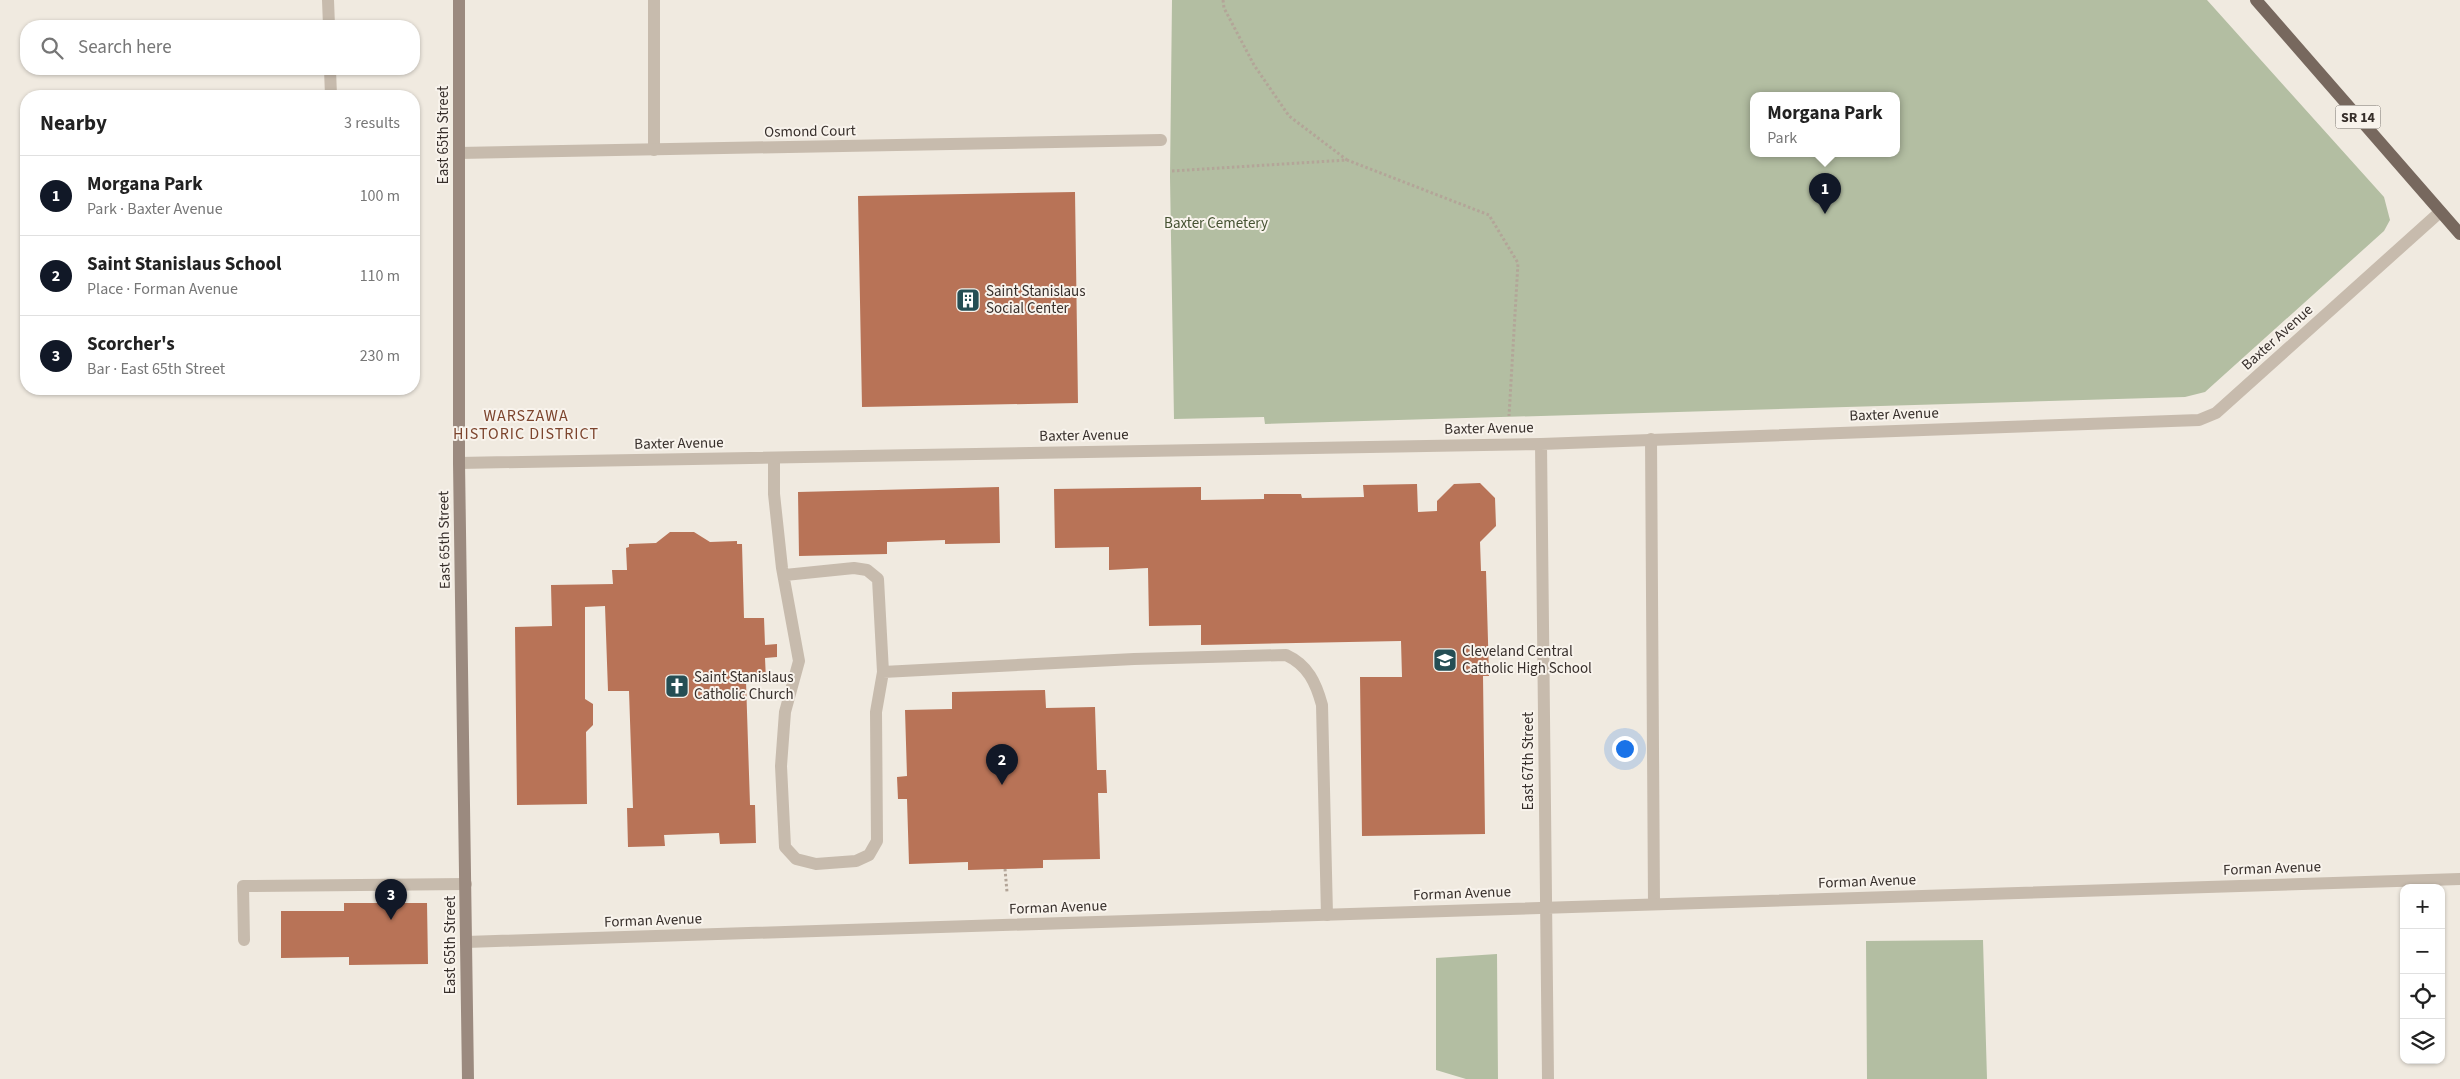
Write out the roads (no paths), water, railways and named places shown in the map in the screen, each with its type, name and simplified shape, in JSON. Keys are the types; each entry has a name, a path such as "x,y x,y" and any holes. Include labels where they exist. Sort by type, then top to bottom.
{"main road":[{"name":"SR 14","path":"2256,0 2460,234"}],"street":[{"path":"328,0 329,20"},
{"name":"East 65th Street","path":"459,0 460,463 468,1079"},
{"path":"654,0 654,150"},
{"path":"330,75 332,90"},
{"name":"Osmond Court","path":"459,153 1161,140"},
{"name":"Baxter Avenue","path":"460,463 1541,444 2199,420 2216,413 2440,212"},
{"path":"1651,439 1654,903"},
{"name":"East 67th Street","path":"1541,444 1548,1079"},
{"path":"774,458 774,494 785,574 799,661 785,712 781,766 785,847 796,860 816,864 856,861 869,855 877,841 876,712 883,672 878,579 867,570 854,568 785,574"},
{"path":"883,672 1134,659 1286,655 1298,660 1310,674 1322,705 1328,916"},
{"name":"Forman Avenue","path":"466,942 2460,879"},
{"path":"244,940 243,886 466,884"}],"place":[{"name":"Morgana Park","path":"1825,214"},
{"name":"Saint Stanislaus Social Center","path":"968,300"},
{"name":"Cleveland Central Catholic High School","path":"1445,660"},
{"name":"Saint Stanislaus Catholic Church","path":"677,686"},
{"name":"Saint Stanislaus School","path":"1002,785"},
{"name":"Scorcher's","path":"391,920"}],"district":[{"name":"WARSZAWA HISTORIC DISTRICT","path":"526,424"}],"park label":[{"name":"Baxter Cemetery","path":"1216,223"}]}
